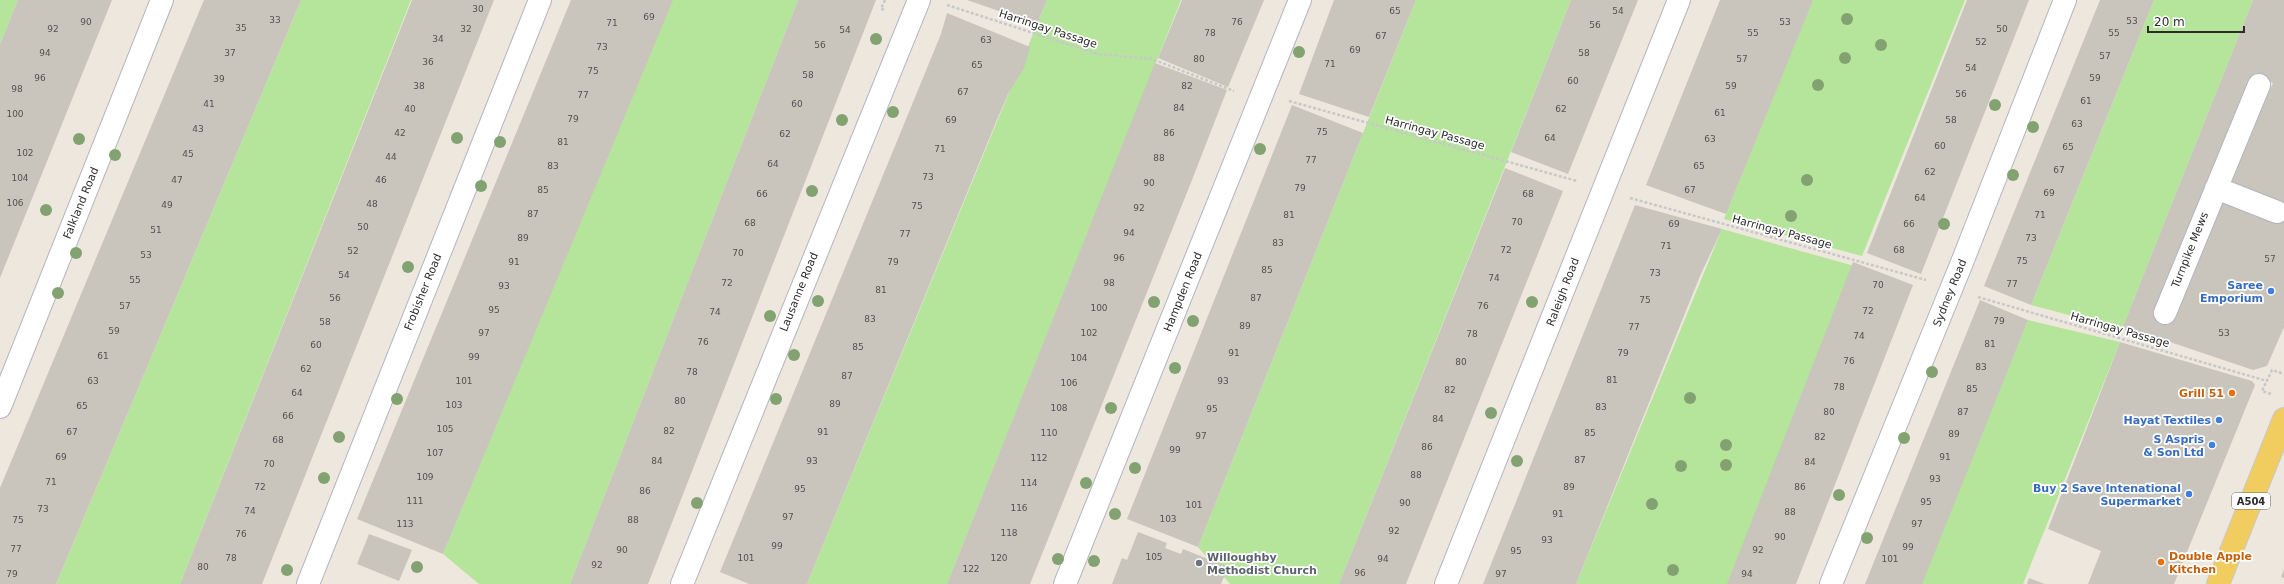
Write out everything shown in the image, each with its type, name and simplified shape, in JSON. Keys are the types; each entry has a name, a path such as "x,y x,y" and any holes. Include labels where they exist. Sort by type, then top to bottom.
{"main road":[{"name":"A504","path":"2218,584 2284,419"}],"street":[{"name":"Falkland Road","path":"0,407 162,0"},
{"name":"Frobisher Road","path":"308,584 540,0"},
{"name":"Lausanne Road","path":"682,584 919,0"},
{"name":"Hampden Road","path":"1065,584 1300,0"},
{"name":"Raleigh Road","path":"1446,584 1679,0"},
{"name":"Sydney Road","path":"1831,584 1960,267 2065,0"},
{"name":"Turnpike Mews","path":"2165,313 2259,85"},
{"path":"2216,188 2277,212"}],"path":[{"name":"Harringay Passage","path":"946,4 1098,54 1152,58 1236,92"},
{"name":"Harringay Passage","path":"1287,101 1578,182"},
{"name":"Harringay Passage","path":"1626,196 1927,281"},
{"name":"Harringay Passage","path":"1975,296 2267,381"},
{"path":"2277,396 2262,391 2272,370 2284,374"}],"green space":[{"path":"0,0 18,0 0,44"},
{"path":"301,0 411,0 180,584 56,584"},
{"path":"671,0 798,0 570,584 479,584 443,554"},
{"path":"1047,0 1181,0 947,584 807,584"},
{"path":"1416,0 1571,0 1339,584 1230,584 1198,547"},
{"path":"1812,0 1965,0 1862,256 1724,219"},
{"path":"2154,0 2253,0 2122,329 2031,305"},
{"path":"1722,229 1858,267 1731,584 1576,584"},
{"path":"2028,320 2120,342 2023,584 1921,584"}],"building":[{"path":"18,0 112,0 0,278 0,44"},
{"path":"204,0 301,0 56,584 0,584 0,488"},
{"path":"412,0 494,0 262,584 180,584"},
{"path":"571,0 673,0 443,554 357,519"},
{"path":"798,0 876,0 648,584 570,584"},
{"path":"967,0 1047,0 1037,24"},
{"path":"1182,0 1264,0 1228,87 1158,58"},
{"path":"1334,0 1416,0 1369,117 1299,94"},
{"path":"1571,0 1638,0 1568,174 1511,152"},
{"path":"1720,0 1813,0 1726,214 1646,185"},
{"path":"1967,0 2029,0 1921,274 1867,253"},
{"path":"2100,0 2154,0 2031,305 1984,286"},
{"path":"2253,0 2284,0 2284,327 2267,366 2253,370 2164,340 2122,329","holes":["2253,75 2273,83 2223,197 2172,321 2159,313"]},
{"path":"947,13 1030,47 1024,68 1008,94 996,122 807,584 749,584 720,572 941,34"},
{"path":"1155,63 1227,90 1190,185 1030,584 947,584"},
{"path":"1292,105 1363,133 1198,547 1127,519"},
{"path":"1505,168 1563,191 1406,584 1339,584"},
{"path":"1635,205 1722,229 1700,276 1576,584 1483,584"},
{"path":"1853,262 1913,285 1854,436 1796,584 1727,584"},
{"path":"1980,300 2028,320 1922,584 1865,584"},
{"path":"2120,342 2252,381 2255,385 2174,584 2088,584 2101,551 2048,529"},
{"name":"Willoughby Methodist Church","path":"1138,532 1167,543 1165,548 1181,554 1183,549 1228,567 1221,584 1112,584 1122,558 1127,560"},
{"path":"369,534 412,550 399,581 357,564"},
{"path":"2284,569 2284,578 2281,577"},
{"path":"2029,578 2045,584 2027,584"}],"place":[{"name":"Saree Emporium","path":"2271,291"},
{"name":"Grill 51","path":"2232,393"},
{"name":"Hayat Textiles","path":"2219,420"},
{"name":"S Aspris & Son Ltd","path":"2212,445"},
{"name":"Buy 2 Save Intenational Supermarket","path":"2189,494"},
{"name":"Double Apple Kitchen","path":"2161,562"},
{"name":"Willoughby Methodist Church","path":"1199,563"}]}
